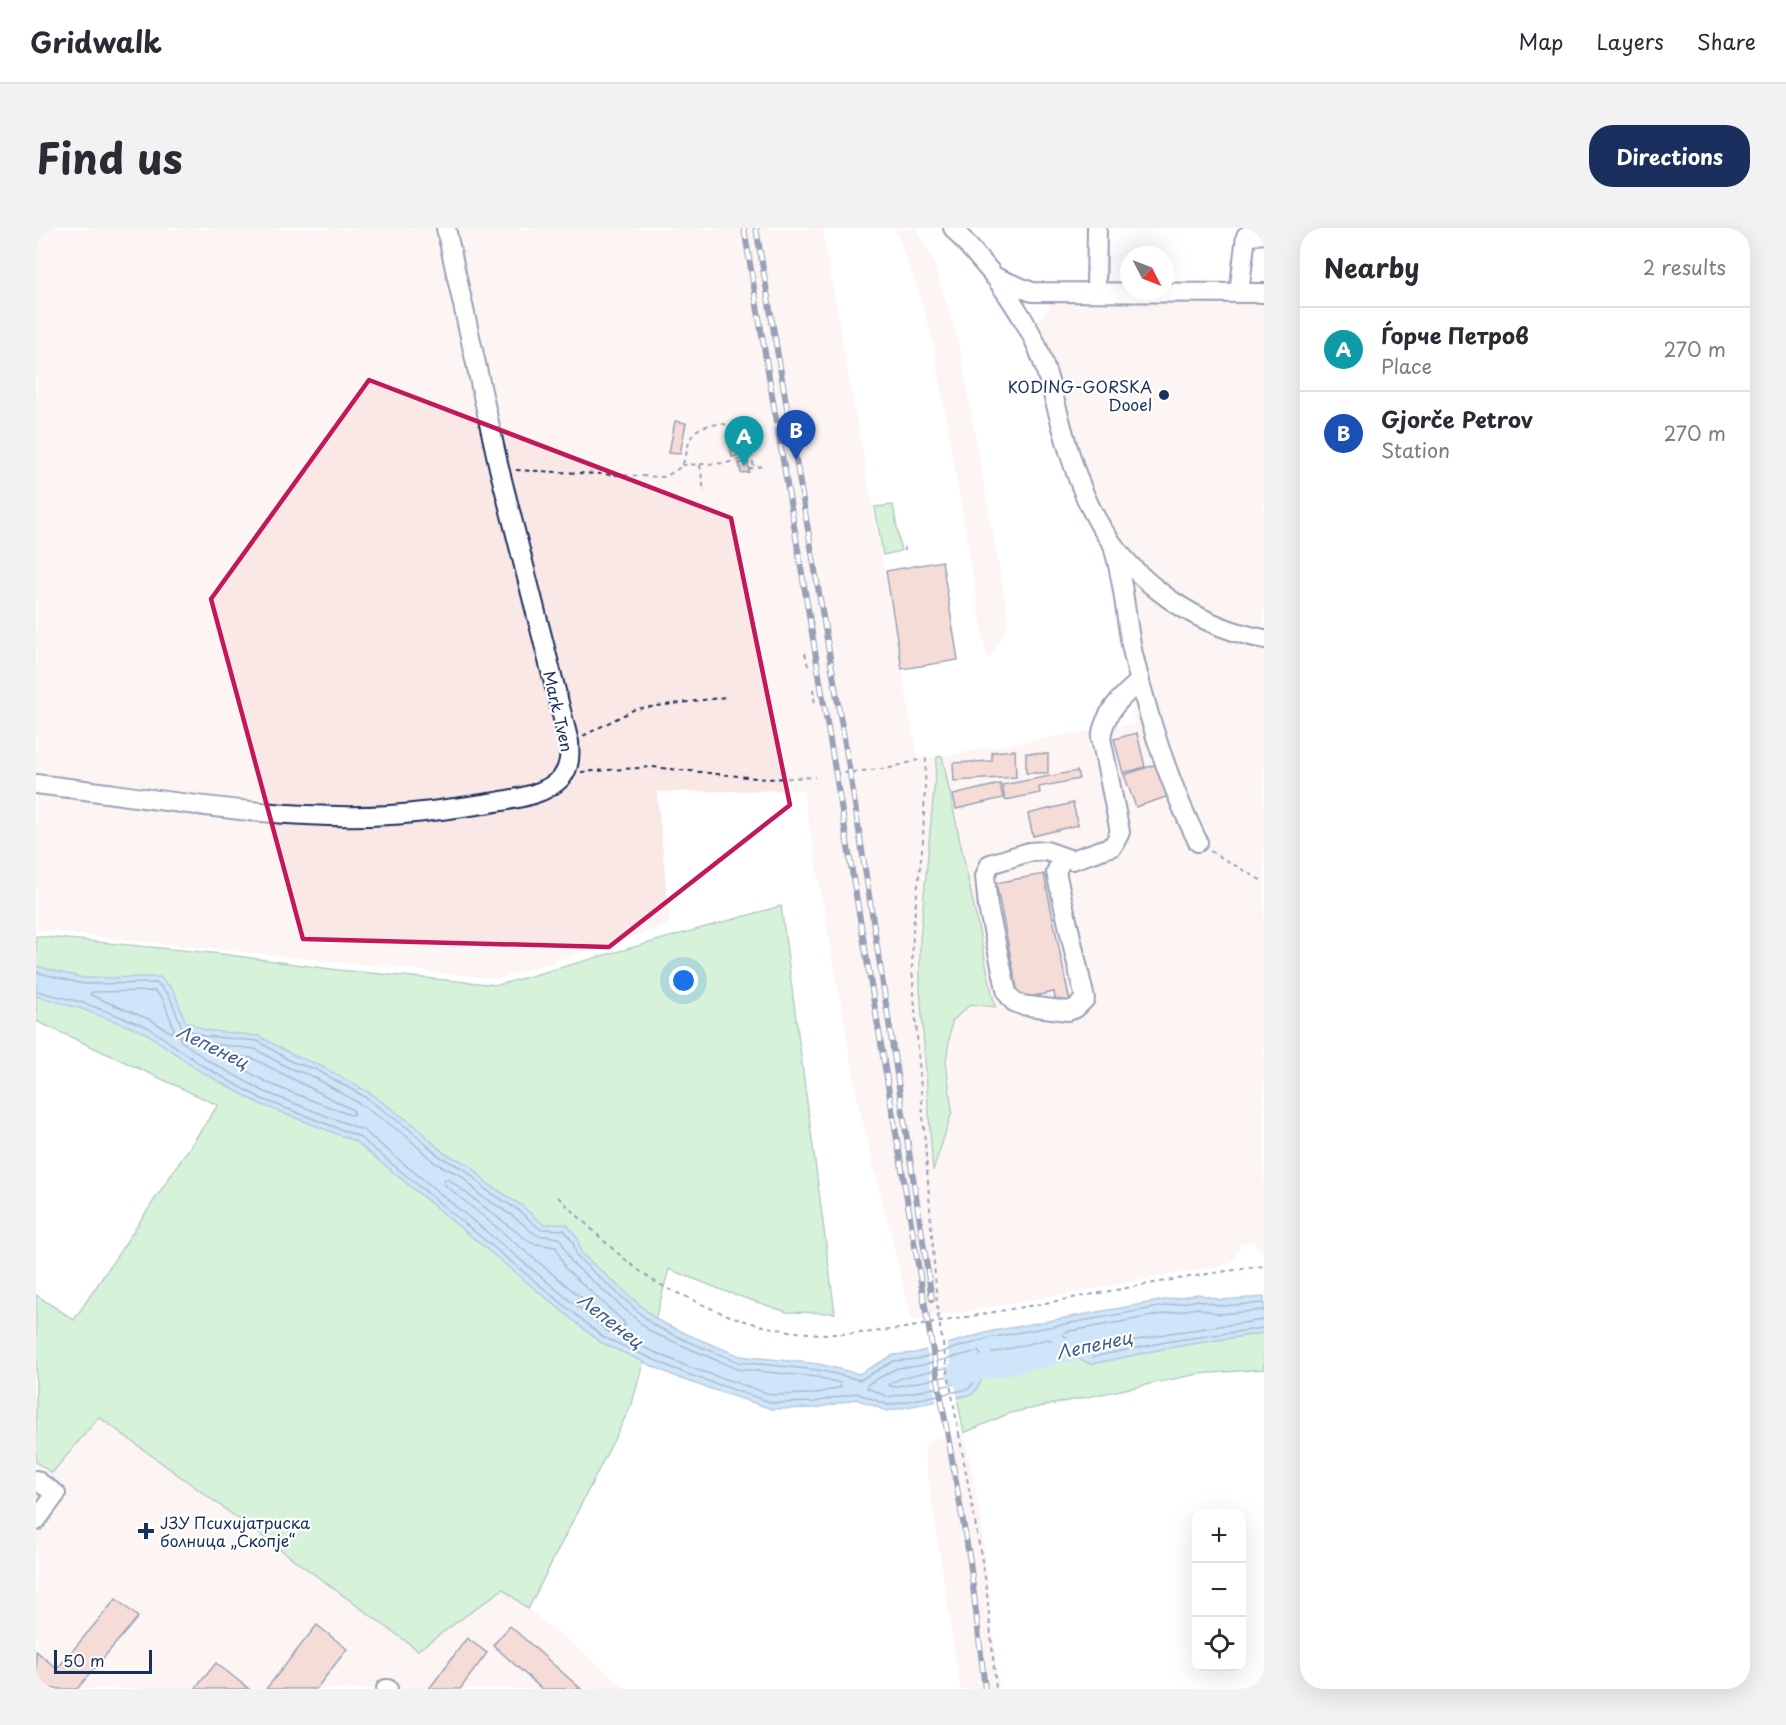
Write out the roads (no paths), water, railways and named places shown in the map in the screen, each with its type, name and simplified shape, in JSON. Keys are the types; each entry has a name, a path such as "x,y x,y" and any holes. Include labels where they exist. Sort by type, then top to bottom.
{"street":[{"name":"Mark Tven","path":"36,784 244,809 334,815 390,815 454,809 513,799 552,786 563,775 570,758 569,742 499,468 446,228"},
{"path":"953,228 995,277 1018,310 1032,336 1086,498 1111,540 1151,587 1179,607 1211,624 1264,639"},
{"path":"1096,291 1097,228"},
{"path":"1239,292 1246,236 1264,234"},
{"path":"995,277 1032,292 1264,293"},
{"path":"1111,540 1123,576 1133,651 1140,681 1174,786 1198,842"},
{"path":"1062,859 1056,872 1084,999 1076,1008 1068,1011 1021,1005 1014,1002 1007,993 988,907 985,876 990,864 1029,852 1046,851 1062,859 1072,860 1106,850 1119,839 1120,832 1101,738 1103,723 1125,694 1140,681"},
{"path":"36,1480 56,1494 36,1521"}],"water":[{"path":"36,966 83,978 160,977 174,991 185,1021 205,1030 259,1036 368,1092 413,1124 444,1153 470,1165 488,1184 521,1205 543,1224 567,1224 578,1239 581,1253 657,1320 740,1356 819,1364 859,1374 893,1355 915,1353 993,1331 1198,1294 1221,1300 1264,1297 1264,1333 1172,1347 1091,1364 1048,1345 995,1359 973,1394 887,1411 856,1399 816,1408 772,1409 681,1379 600,1342 355,1141 260,1104 200,1071 146,1033 82,1009 36,996"}],"waterway":[{"name":"Лепенец","path":"958,1373 1094,1344"}],"railway":[{"path":"744,228 970,1561 985,1689"},
{"path":"756,228 850,773 932,1299"}],"place":[{"name":"KODING-GORSKA Dooel","path":"1164,395"},
{"name":"Gjorče Petrov","path":"796,460"},
{"name":"Ѓорче Петров","path":"744,466"},
{"name":"ЈЗУ Психијатриска болница „Скопје“","path":"146,1531"}]}
